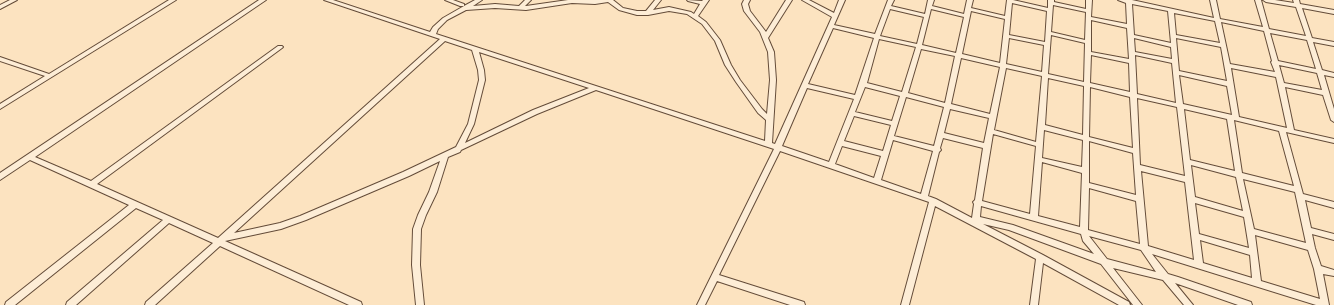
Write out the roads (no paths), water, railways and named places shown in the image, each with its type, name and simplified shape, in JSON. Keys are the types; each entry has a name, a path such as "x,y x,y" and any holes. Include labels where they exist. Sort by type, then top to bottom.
{"street":[{"path":"0,8 14,0"},
{"path":"0,107 173,0"},
{"path":"0,177 263,0"},
{"path":"448,0 463,6 520,8 572,1 595,2 609,0 627,12 648,13 676,9 689,13 704,23 718,41 728,65 738,81 760,111 769,119"},
{"path":"432,35 441,22 463,6 479,0"},
{"path":"520,8 528,0"},
{"path":"553,4 562,0"},
{"path":"648,13 658,0"},
{"path":"690,0 704,2 695,16"},
{"path":"766,37 789,0"},
{"path":"805,0 835,16"},
{"path":"701,305 778,148 842,0"},
{"path":"831,165 841,143 863,84 877,37 891,0"},
{"path":"877,181 919,46 931,0"},
{"path":"924,198 938,150 970,1 962,0"},
{"path":"1089,0 1084,230 1086,238 1138,305"},
{"path":"1121,0 1334,44"},
{"path":"1213,0 1224,46 1230,84 1239,175 1251,231 1256,283"},
{"path":"1258,0 1281,84 1291,131"},
{"path":"1266,0 1297,3 1334,12"},
{"path":"333,1 444,39 768,144 933,201 975,220 1126,305"},
{"path":"745,1 747,11 766,37 771,52 773,80 768,144"},
{"path":"975,220 986,146 1003,65 1010,1 1051,4 1131,27"},
{"path":"1129,1 1132,36 1136,151 1144,248 1189,305"},
{"path":"1297,3 1310,40 1334,120"},
{"path":"1034,217 1042,127 1044,75 1051,4"},
{"path":"888,7 926,16"},
{"path":"929,8 967,16"},
{"path":"968,9 1008,18"},
{"path":"1171,11 1176,72 1199,265"},
{"path":"830,26 1134,96 1233,117 1333,142"},
{"path":"1048,33 1088,42"},
{"path":"1006,36 1047,44"},
{"path":"1132,36 1174,46"},
{"path":"1173,36 1224,46"},
{"path":"149,305 444,39"},
{"path":"91,185 280,47"},
{"path":"458,150 471,124 482,80 481,70 475,49"},
{"path":"1088,53 1132,62"},
{"path":"1132,53 1175,62"},
{"path":"0,59 50,76"},
{"path":"1274,62 1334,74"},
{"path":"1227,65 1278,75"},
{"path":"1176,72 1230,84"},
{"path":"863,84 992,117"},
{"path":"1281,84 1326,93"},
{"path":"804,85 857,98"},
{"path":"221,240 267,230 293,222 445,156 535,112 595,88"},
{"path":"852,113 894,124"},
{"path":"1042,127 1136,151"},
{"path":"977,202 1084,230 1324,305 1318,269 1311,248 1299,193 1282,129"},
{"path":"990,130 1040,145"},
{"path":"941,135 986,146"},
{"path":"890,137 938,150"},
{"path":"841,143 885,154"},
{"path":"420,305 416,265 418,229 422,215 433,192 445,156"},
{"path":"30,157 168,220 221,240 358,305"},
{"path":"1038,159 1086,172"},
{"path":"1187,162 1239,175 1334,205"},
{"path":"1137,167 1189,180"},
{"path":"1086,185 1139,199"},
{"path":"1191,199 1248,215"},
{"path":"905,305 933,201"},
{"path":"15,304 134,205"},
{"path":"70,305 168,220"},
{"path":"975,220 1010,227 1105,262 1166,277 1202,288 1248,305"},
{"path":"1308,230 1334,237"},
{"path":"1251,231 1311,248"},
{"path":"1196,236 1254,253"},
{"path":"1034,305 1040,257"},
{"path":"1318,269 1334,273"},
{"path":"714,277 801,305"}]}
